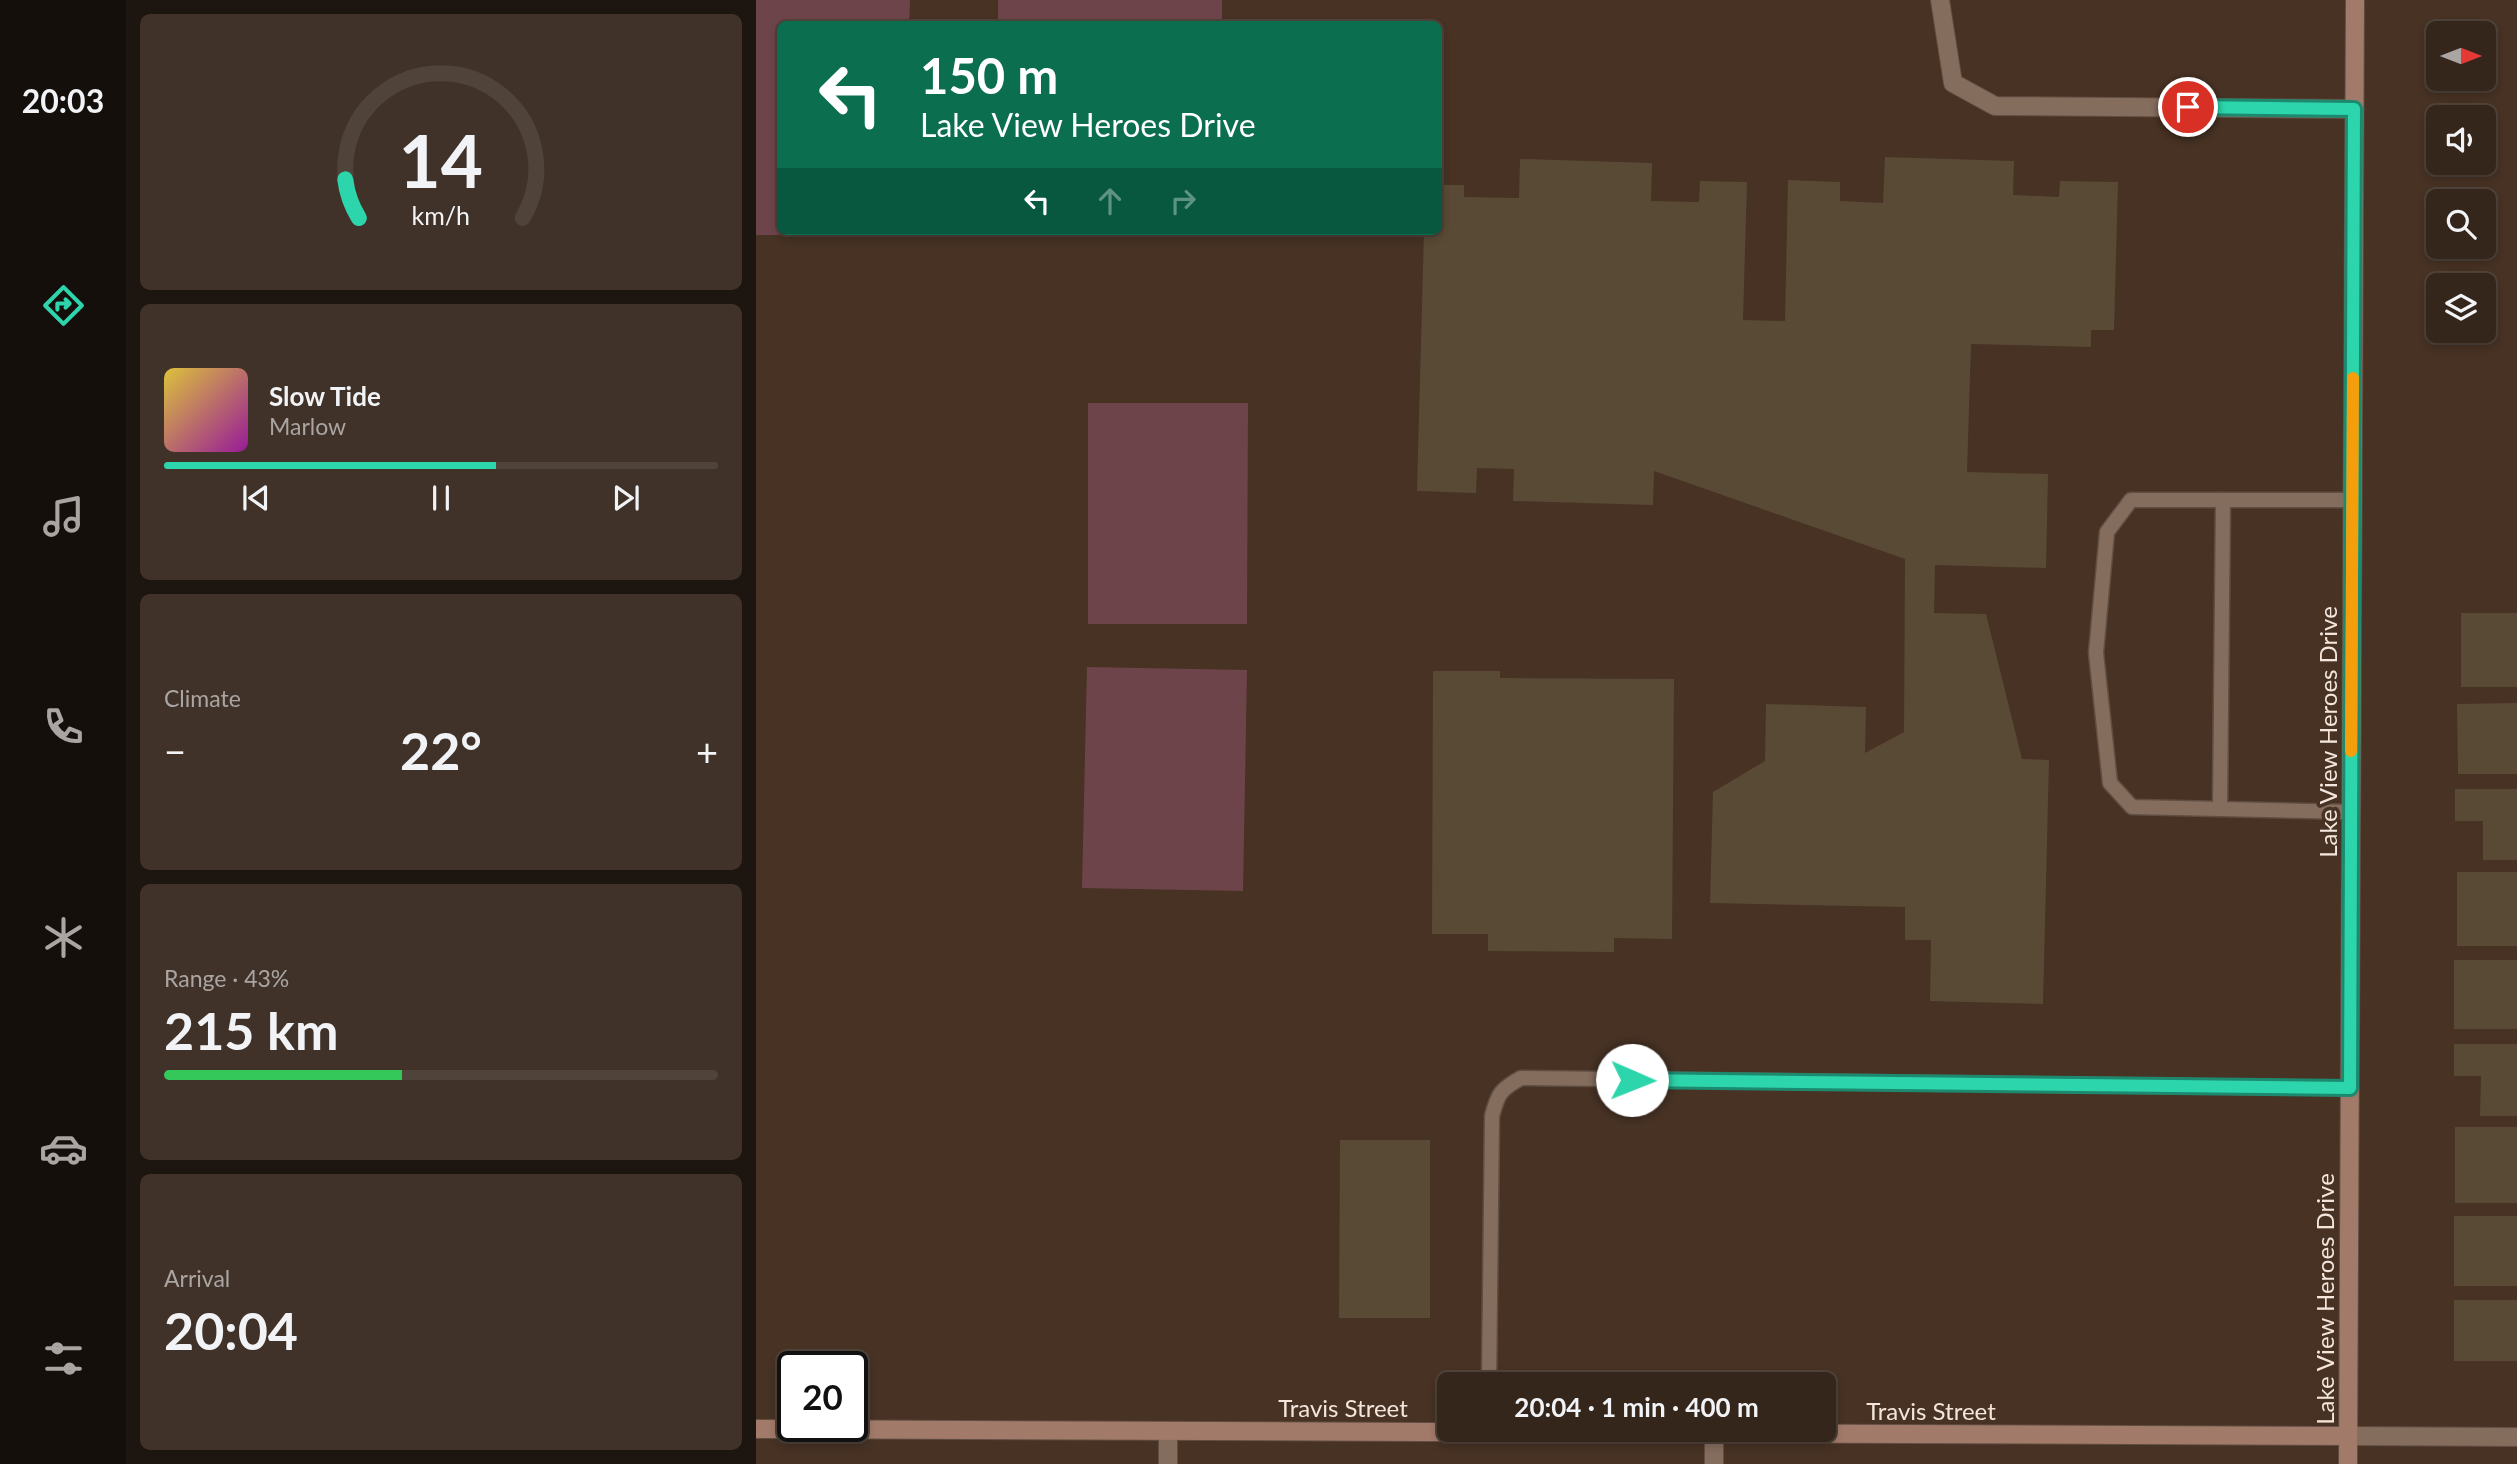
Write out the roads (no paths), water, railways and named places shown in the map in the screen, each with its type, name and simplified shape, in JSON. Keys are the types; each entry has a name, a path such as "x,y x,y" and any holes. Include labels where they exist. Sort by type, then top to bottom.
{"street":[{"path":"1940,0 1953,83 1995,106 2354,109"},
{"name":"Lake View Heroes Drive","path":"2348,1464 2355,0"},
{"name":"Travis Street","path":"756,1429 1437,1431"},
{"path":"1168,1431 1168,1464"},
{"name":"Travis Street","path":"1836,1434 2517,1437"},
{"path":"1714,1442 1714,1464"}],"lane":[{"path":"2351,812 2132,807 2110,783 2096,653 2107,532 2131,500 2353,500"},
{"path":"2220,809 2223,500"},
{"path":"1489,1372 1492,1115 1496,1097 1504,1088 1521,1078 2350,1088"}]}
